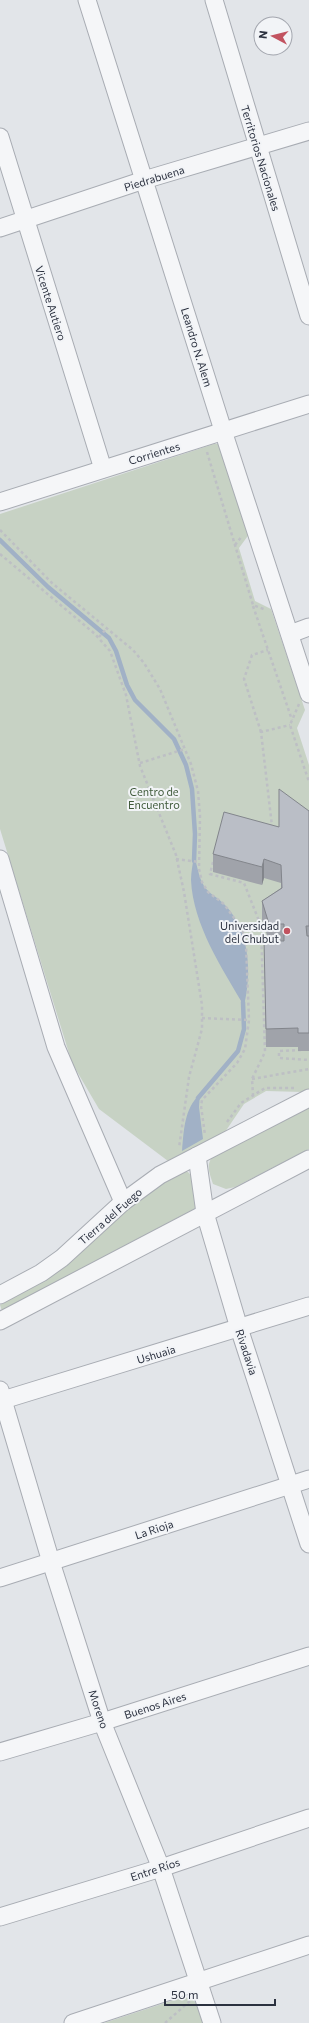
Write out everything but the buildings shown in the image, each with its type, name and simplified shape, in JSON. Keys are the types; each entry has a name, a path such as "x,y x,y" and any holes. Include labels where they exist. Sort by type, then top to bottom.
{"street":[{"name":"Leandro N. Alem","path":"87,0 223,432 290,634 303,696"},
{"name":"Territorios Nacionales","path":"214,0 309,316"},
{"name":"Piedrabuena","path":"0,228 144,180 309,131"},
{"name":"Vicente Autiero","path":"0,137 24,220 103,469"},
{"name":"Corrientes","path":"0,502 309,404"},
{"path":"290,634 309,627"},
{"path":"0,859 56,1047 123,1202"},
{"name":"Tierra del Fuego","path":"0,1295 40,1274 62,1258 123,1202 160,1175 309,1098"},
{"name":"Rivadavia","path":"197,1156 205,1213 239,1328 309,1544"},
{"path":"0,1321 309,1159"},
{"name":"Ushuaia","path":"2,1395 239,1328 309,1306"},
{"name":"Moreno","path":"2,1395 51,1562 102,1722 161,1868 212,2023"},
{"name":"La Rioja","path":"0,1578 309,1479"},
{"name":"Buenos Aires","path":"0,1752 102,1722 309,1656"},
{"name":"Entre Ríos","path":"0,1917 161,1868 309,1818"},
{"path":"73,2023 200,1986 309,1945"}],"path":[{"path":"203,438 253,605 292,721"},
{"path":"0,530 52,583 133,650 144,663 160,689 191,764 198,791 200,816 198,862 202,882 208,892 224,904 234,915 242,929 246,945 248,1020 245,1049 237,1063 202,1100 201,1106 206,1136 211,1134"},
{"path":"0,554 99,637 110,651 126,695 140,763 176,859 200,983 202,1018 202,1029 189,1077 178,1166"},
{"path":"253,605 269,611"},
{"path":"99,637 107,628"},
{"path":"264,824 272,826 261,732 244,679 252,655 268,650"},
{"path":"303,696 290,725 309,782"},
{"path":"261,732 290,725"},
{"path":"140,763 184,749"},
{"path":"176,859 198,862"},
{"path":"214,859 210,874 244,883 261,926 265,1052 252,1079 254,1095"},
{"path":"202,1018 248,1020"},
{"path":"309,1050 279,1051 279,1058 309,1060"},
{"path":"252,1079 309,1069"},
{"path":"223,1128 240,1103 265,1088 295,1088"},
{"path":"165,2023 200,1986"}],"green space":[{"name":"Centro de Encuentro","path":"214,444 220,444 250,533 239,548 255,601 271,609 305,710 297,728 309,765 309,1089 303,1092 266,1091 244,1104 225,1132 168,1161 99,1109 72,1063 0,829 0,514"},
{"path":"309,1106 309,1149 235,1187 226,1189 213,1184 209,1171 209,1164 215,1154"},
{"path":"179,1172 188,1172 193,1178 198,1205 194,1209 2,1311 0,1305 39,1283 146,1193"},
{"path":"183,1997 196,2002 200,2009 204,2023 104,2023"}],"water":[{"path":"194,855 199,876 204,886 225,905 240,927 247,953 248,966 247,993 244,1006 210,946 197,913 191,880"},
{"path":"200,1094 199,1107 203,1139 182,1151 184,1128 188,1113 191,1106"}],"waterway":[{"path":"0,540 48,587 109,638 116,651 127,685 135,700 174,739 186,765 192,789 195,834 194,861"},
{"path":"198,1098 238,1051 244,1029 243,1002"}],"place":[{"name":"Universidad del Chubut","path":"287,931"}]}
